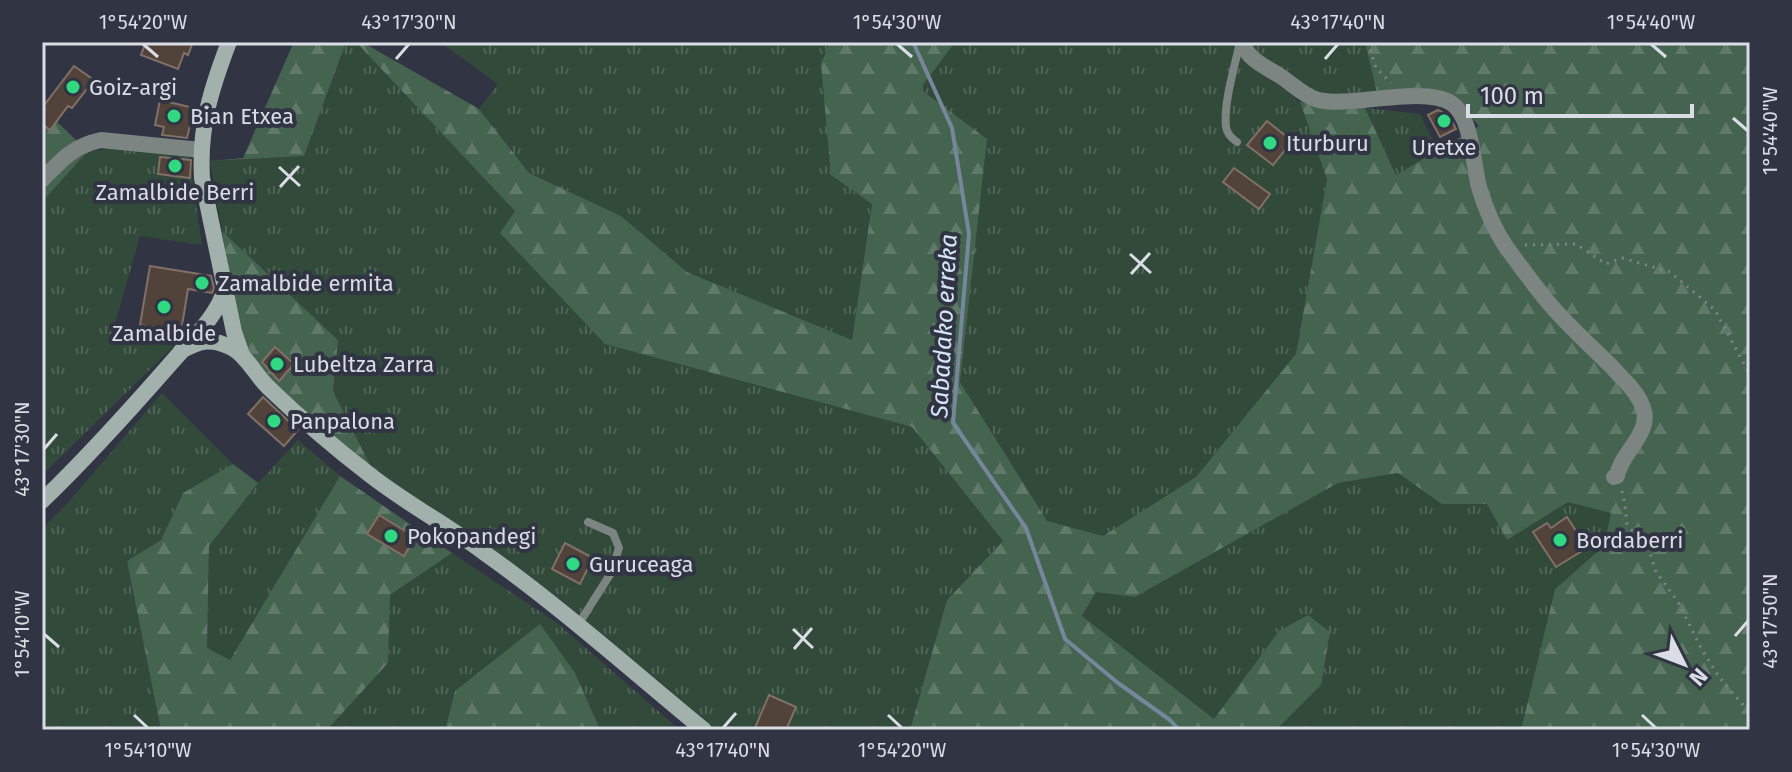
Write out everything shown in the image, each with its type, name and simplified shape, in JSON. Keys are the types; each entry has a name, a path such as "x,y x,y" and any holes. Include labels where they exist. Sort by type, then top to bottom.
{"street":[{"path":"229,42 203,124 202,178 234,332 242,355 255,374 373,478 486,553 704,730"},
{"path":"1241,42 1250,57 1311,98 1325,102 1406,97 1447,100 1462,113 1480,190 1505,246 1549,302 1637,394 1645,414 1642,429 1635,445 1624,456 1616,477"},
{"path":"42,180 66,155 101,140 201,150"},
{"path":"42,501 181,351 219,305 225,287"},
{"path":"181,351 200,341 223,322 229,307"},
{"path":"200,341 224,344 242,355"}],"lane":[{"path":"1237,142 1230,137 1226,128 1227,106 1241,42"},
{"path":"577,625 611,573 619,548 613,533 588,522"}],"path":[{"path":"1368,42 1376,68 1406,97"},
{"path":"1505,246 1576,244 1606,264 1622,258 1670,272 1715,310 1750,375"},
{"path":"1616,477 1627,524 1651,556 1656,572 1678,602 1719,677 1750,713"}],"green space":[{"path":"292,42 346,42 304,156 210,161 243,158"},
{"path":"346,42 356,42 516,211 605,344 912,427 1003,541 947,600 910,730 713,730 566,604 486,545 374,473 333,391 338,340 222,231 210,161 304,156"},
{"path":"356,42 362,42 479,109 529,173 621,216 687,272 852,340 872,204 831,175 821,64 830,42 955,42 920,89 987,139 960,382 1047,521 1103,536 1196,477 1296,354 1327,179 1300,102 1365,108 1396,175 1479,126 1451,95 1377,93 1365,42 1750,42 1750,730 1521,730 1555,589 1604,546 1611,513 1568,502 1507,540 1487,504 1442,504 1398,473 1338,483 1135,597 1096,592 1082,616 1214,719 1279,631 1308,615 1330,632 1321,685 1276,730 910,730 947,600 1003,541 912,427 605,344 500,233 515,211"},
{"path":"440,42 830,42 821,64 872,204 852,340 687,272 621,216 529,173 479,109 498,84"},
{"path":"955,42 1234,42 1240,54 1300,102 1327,179 1296,355 1196,477 1103,536 1047,522 960,382 987,139 919,89"},
{"path":"1248,42 1365,42 1377,93 1317,97 1254,52"},
{"path":"42,108 88,151 42,202"},
{"path":"1365,108 1420,114 1438,151 1396,175"},
{"path":"116,148 189,157 202,245 140,236 112,334 174,346 42,475 42,202 88,151"},
{"path":"222,231 338,340 333,391 374,473 264,378 243,341 234,307"},
{"path":"162,393 233,464 183,493 161,540 127,561 161,730 42,730 42,528 64,507"},
{"path":"298,440 340,476 230,660 207,649 209,546 258,483"},
{"path":"233,464 258,483 209,546 207,648 230,660 340,476 452,553 390,595 388,663 327,730 161,730 127,561 161,540 183,493"},
{"path":"1398,473 1442,504 1487,504 1507,540 1568,502 1612,512 1604,546 1555,589 1521,730 1276,730 1321,685 1279,631 1214,719 1082,617 1096,591 1135,597 1338,483"},
{"path":"452,553 557,623 680,730 597,730 599,727 575,673 455,691 445,730 327,730 388,663 390,595"},
{"path":"540,624 575,673 599,727 597,730 445,730 455,691"}],"building":[{"path":"146,42 193,42 188,55 184,53 178,69 141,55"},
{"name":"Goiz-argi","path":"74,66 94,80 50,130 42,124 42,108"},
{"name":"Bian Etxea","path":"160,100 194,108 187,138 162,135 164,127 155,125"},
{"name":"Uretxe","path":"1438,110 1449,116 1456,129 1440,137 1428,115"},
{"name":"Iturburu","path":"1267,121 1292,141 1273,165 1247,145"},
{"name":"Zamalbide Berri","path":"160,157 191,160 190,178 158,174"},
{"path":"1234,168 1270,194 1259,209 1223,182"},
{"name":"Zamalbide","path":"150,266 211,276 212,293 188,289 181,332 140,325"},
{"name":"Lubeltza Zarra","path":"275,347 294,364 279,381 262,362"},
{"name":"Panpalona","path":"263,397 298,430 284,446 248,414"},
{"name":"Pokopandegi","path":"379,515 415,537 404,556 367,534"},
{"name":"Bordaberri","path":"1567,517 1587,548 1556,567 1533,532 1547,523 1551,528"},
{"name":"Guruceaga","path":"565,543 593,558 580,584 552,569"},
{"path":"769,695 796,707 786,730 754,730"}],"waterway":[{"name":"Sabadako erreka","path":"913,42 952,128 969,234 953,423 1026,528 1065,639 1179,730"}],"place":[{"name":"Goiz-argi","path":"73,87"},
{"name":"Bian Etxea","path":"174,116"},
{"name":"Uretxe","path":"1444,121"},
{"name":"Iturburu","path":"1270,143"},
{"name":"Zamalbide Berri","path":"175,166"},
{"name":"Zamalbide ermita","path":"202,283"},
{"name":"Zamalbide","path":"164,307"},
{"name":"Lubeltza Zarra","path":"277,364"},
{"name":"Panpalona","path":"274,421"},
{"name":"Pokopandegi","path":"391,536"},
{"name":"Bordaberri","path":"1560,540"},
{"name":"Guruceaga","path":"573,564"}]}
